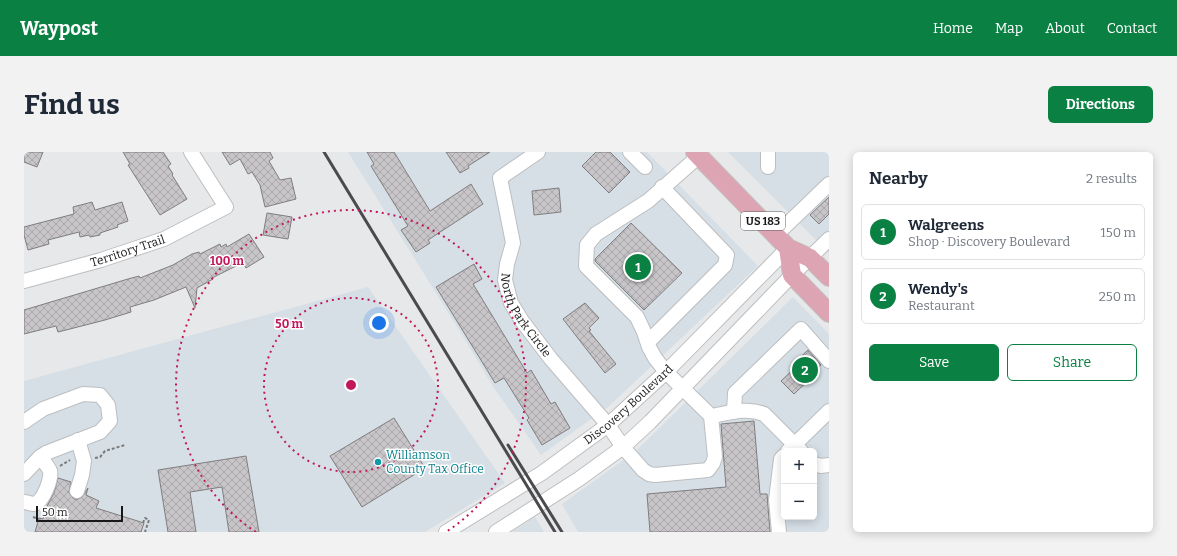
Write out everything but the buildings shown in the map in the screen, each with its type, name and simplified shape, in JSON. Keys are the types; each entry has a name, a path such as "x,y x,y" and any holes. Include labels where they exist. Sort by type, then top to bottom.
{"main road":[{"name":"US 183","path":"697,154 788,248 810,258 829,276"},
{"path":"788,248 792,275 829,313"}],"street":[{"name":"Territory Trail","path":"24,281 101,260 164,239 226,207 191,152"},
{"name":"North Park Circle","path":"538,152 500,178 513,243 507,264 506,280 511,303 522,321 551,359 608,425 623,447 643,470 649,474 655,475 708,470 713,463 715,456 711,416"},
{"path":"630,152 645,167"},
{"path":"768,152 768,167"},
{"path":"697,154 648,201 596,234 587,245 586,266 637,317 648,342 649,348 655,358 666,372 711,416 746,410 764,414 793,448"},
{"path":"776,235 829,184"},
{"path":"648,342 725,265 727,255 662,188"},
{"name":"Discovery Boulevard","path":"496,532 579,479 623,447 650,422 792,275 829,239"},
{"name":"Discovery Boulevard","path":"446,532 536,477 608,425 666,372 788,248"},
{"path":"734,412 736,393 801,329 829,361"},
{"path":"24,422 43,409 83,394 100,395 108,405 110,421 100,432 40,457 24,474"},
{"path":"795,448 829,411"},
{"path":"77,492 84,461 78,440"},
{"path":"24,502 34,504 43,497 50,476 49,470 40,457"},
{"path":"779,532 776,500 781,459"},
{"path":"817,465 829,465"}],"path":[{"path":"93,458 100,457 107,450 125,445"},
{"path":"58,467 75,459"},
{"path":"143,523 145,518 149,520 145,532"}],"shaded area":[{"path":"348,152 647,152 758,266 608,407 541,455 492,385"},
{"path":"728,152 829,152 829,253"},
{"path":"368,287 505,483 425,532 24,532 24,381"},
{"path":"793,297 829,334 829,532 578,532 562,504 636,451"},
{"path":"535,517 544,532 512,532"}],"railway":[{"path":"324,152 555,532"},
{"path":"508,445 562,532"}],"place":[{"name":"Walgreens","path":"638,267"},
{"name":"Wendy's","path":"805,370"},
{"name":"Williamson County Tax Office","path":"378,462"}]}
